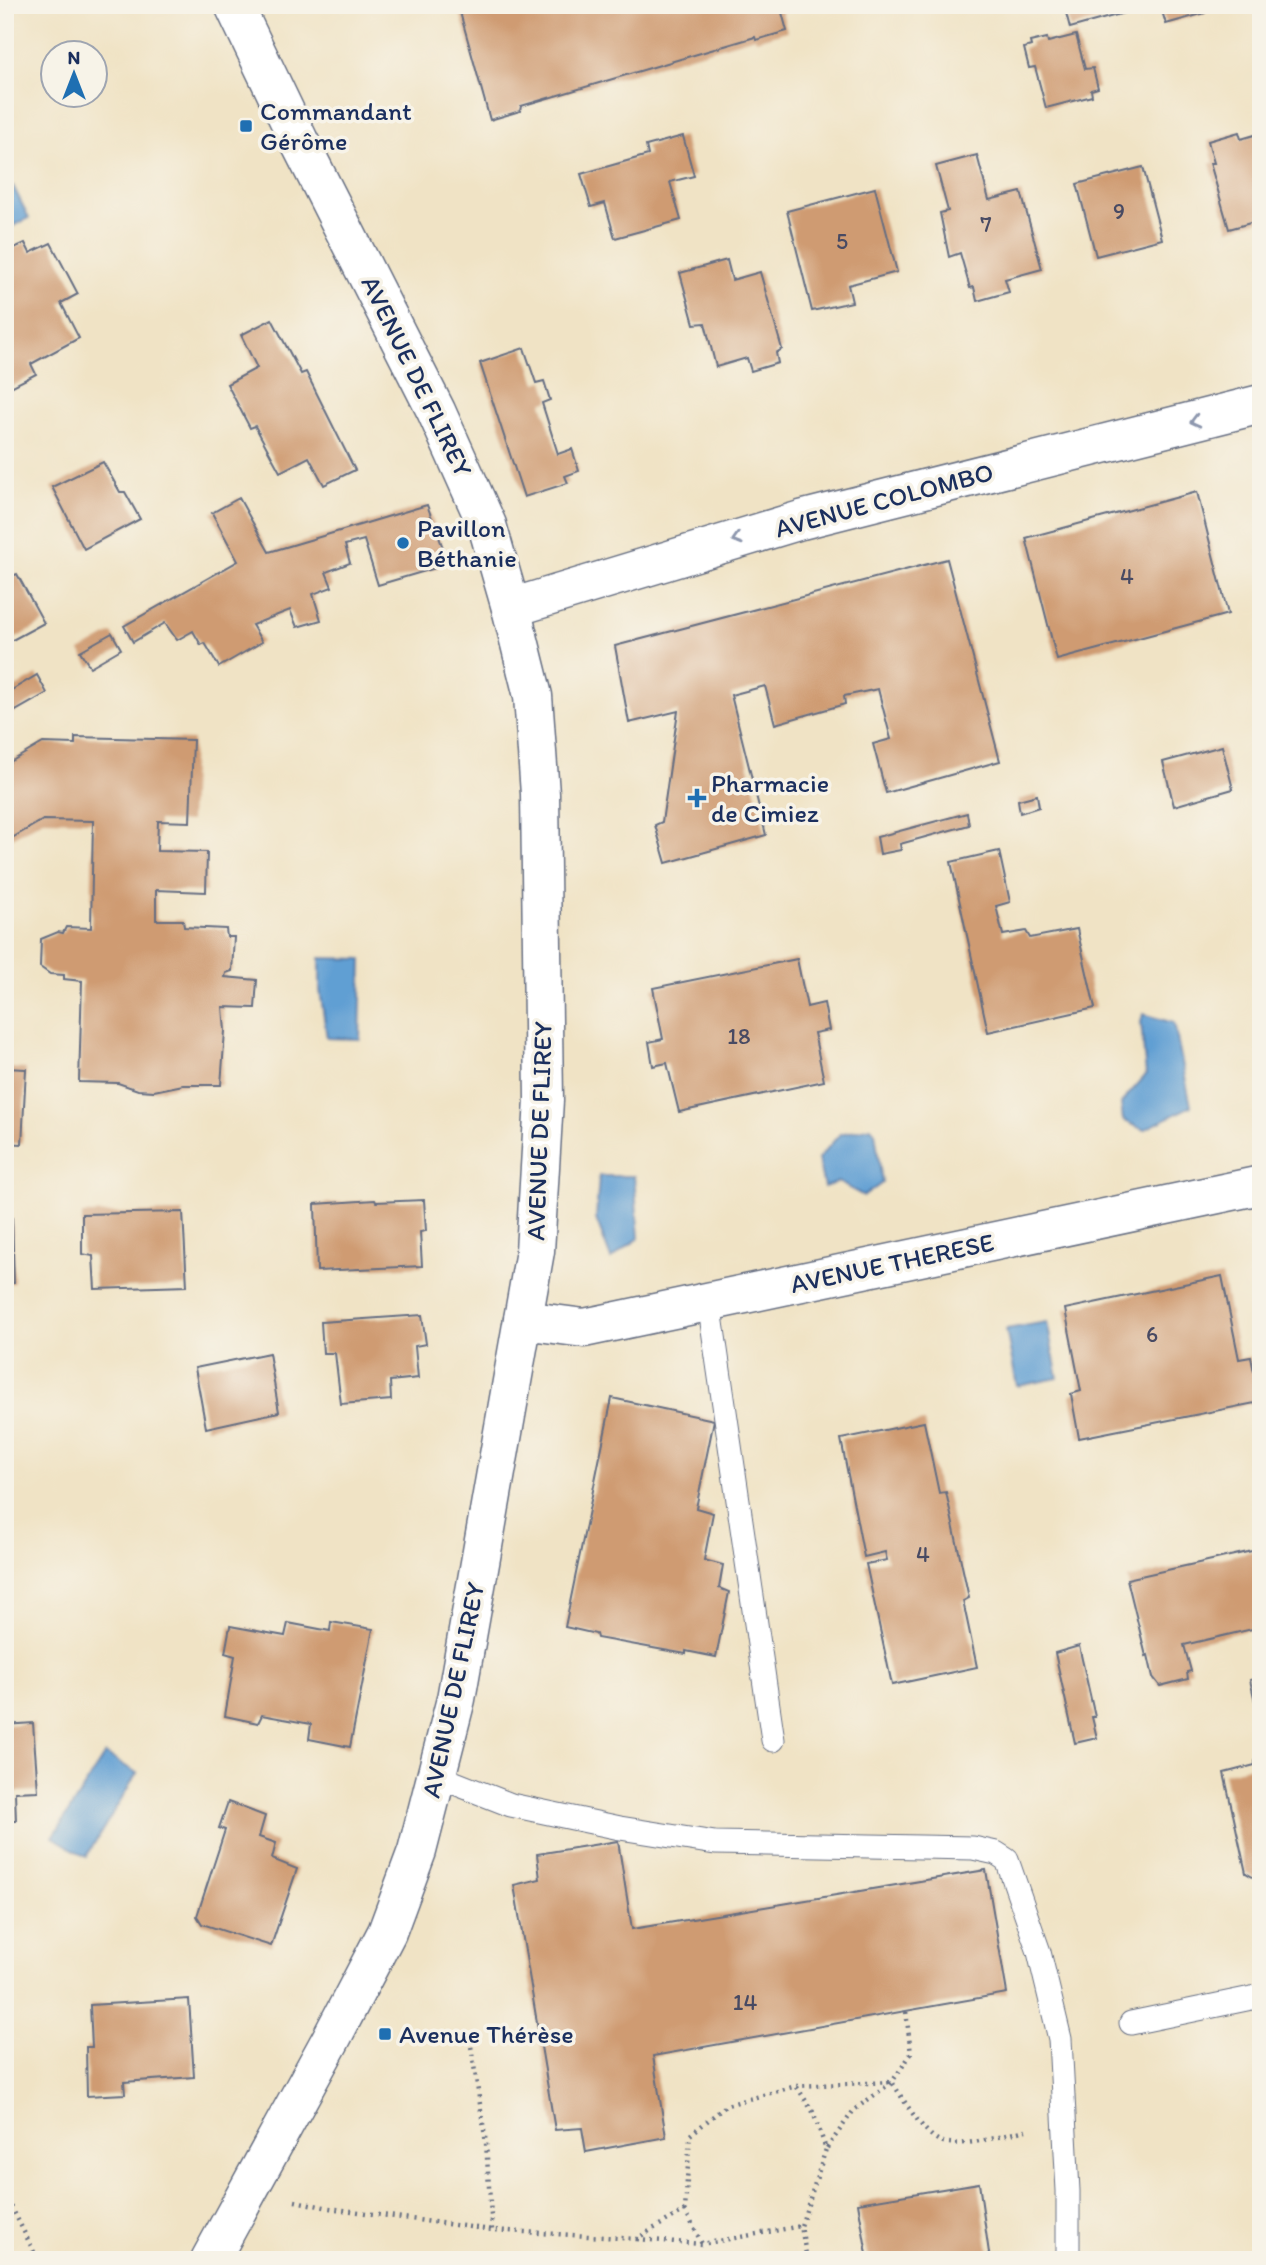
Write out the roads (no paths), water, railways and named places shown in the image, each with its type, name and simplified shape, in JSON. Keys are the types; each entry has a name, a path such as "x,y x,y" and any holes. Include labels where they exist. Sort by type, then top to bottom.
{"main road":[{"name":"AVENUE DE FLIREY","path":"209,2260 387,1932 417,1851 456,1699 535,1251 544,1100 540,794 533,696 511,608 487,525 436,411 299,141 234,5"},
{"name":"AVENUE COLOMBO","path":"511,608 801,520 1261,404"},
{"name":"AVENUE THERESE","path":"523,1320 584,1328 1261,1185"}],"lane":[{"path":"709,1302 773,1740"},
{"path":"437,1776 511,1805 620,1828 715,1843 974,1848 996,1853 1007,1860 1039,1952 1060,2039 1068,2191 1068,2260"},
{"path":"1131,2023 1261,1996"}],"water":[{"path":"13,186 29,218 5,230 5,190"},
{"path":"320,958 362,959 360,1039 327,1038 320,990"},
{"path":"1143,1014 1174,1023 1191,1106 1144,1130 1123,1120 1121,1103 1146,1075 1141,1022"},
{"path":"871,1127 875,1132 882,1183 864,1196 838,1182 824,1187 818,1159 840,1134"},
{"path":"599,1176 634,1176 639,1238 611,1259 596,1219"},
{"path":"1047,1322 1058,1378 1017,1386 1006,1329"},
{"path":"105,1754 137,1773 86,1857 53,1837"}],"place":[{"name":"Commandant Gérôme","path":"246,126"},
{"name":"Pavillon Béthanie","path":"403,543"},
{"name":"Pharmacie de Cimiez","path":"697,798"},
{"name":"Avenue Thérèse","path":"385,2034"}]}
